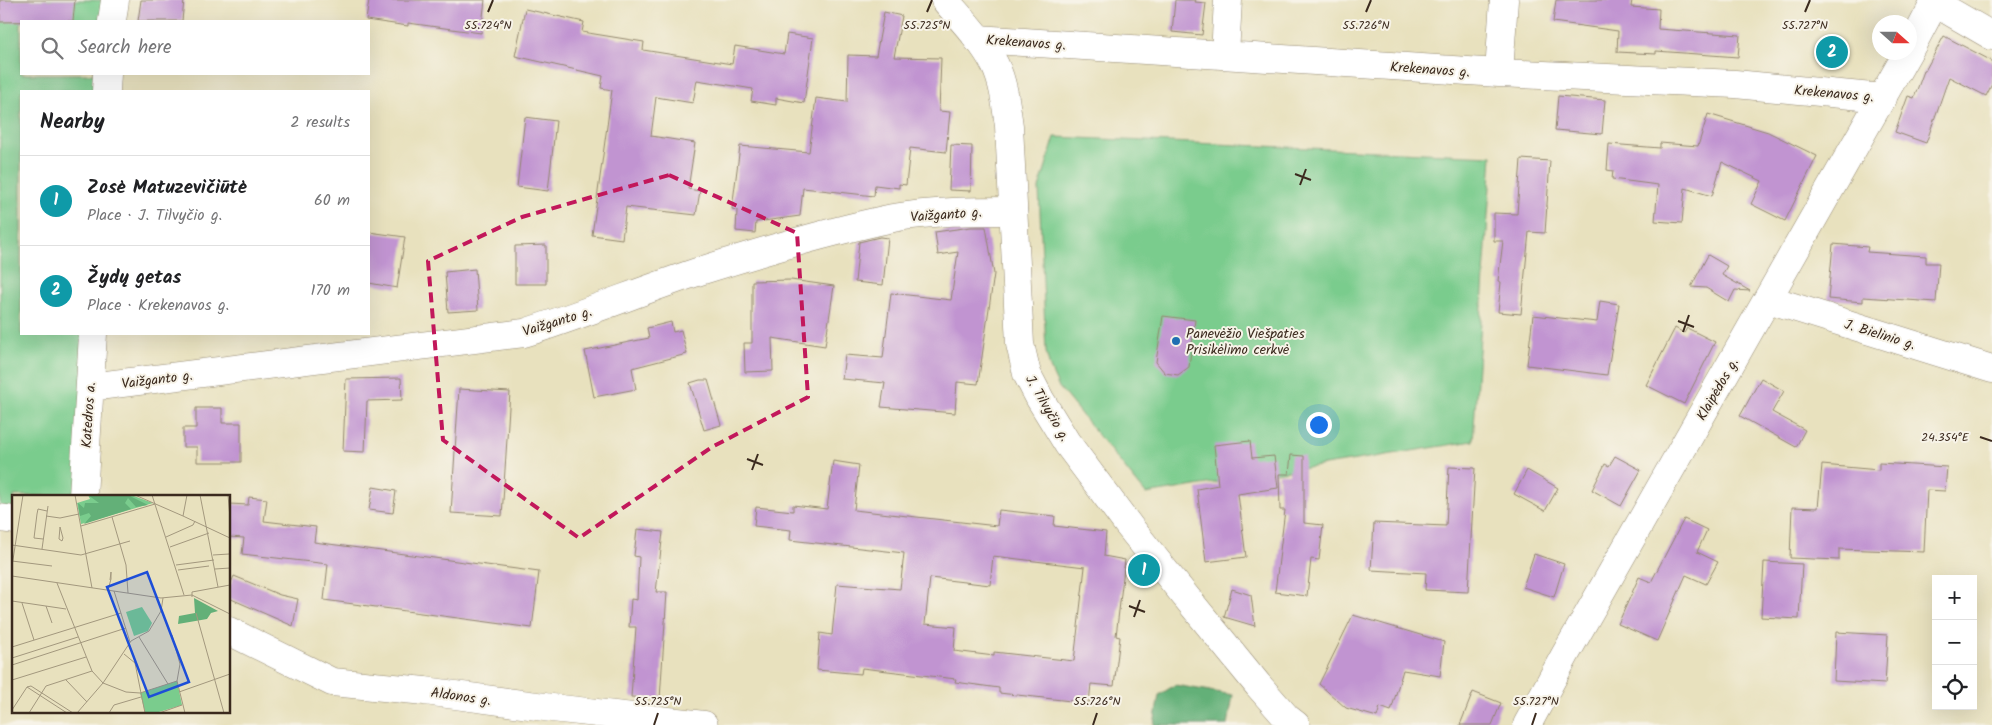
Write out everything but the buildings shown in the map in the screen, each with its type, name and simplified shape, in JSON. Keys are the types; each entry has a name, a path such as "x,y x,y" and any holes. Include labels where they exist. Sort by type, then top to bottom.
{"main road":[{"path":"112,20 114,0"},
{"name":"J. Tilvyčio g.","path":"944,0 977,39 995,65 1005,97 1009,126 1020,344 1027,374 1040,399 1068,443 1129,526 1258,685 1287,718 1296,725"},
{"path":"1225,55 1228,0"},
{"path":"1499,73 1504,0"},
{"path":"1917,36 1936,1 1992,36"},
{"name":"Krekenavos g.","path":"977,39 1499,73 1735,84 1882,98"},
{"name":"Klaipėdos g.","path":"1527,725 1564,655 1903,60"},
{"path":"106,90 108,75"},
{"name":"Vaižganto g.","path":"90,387 524,333 574,317 702,270 894,218 962,211 1013,211"},
{"name":"J. Bielinio g.","path":"1768,299 1992,370"},
{"name":"Katedros a.","path":"83,495 93,335"},
{"name":"Aldonos g.","path":"230,631 332,682 425,691 552,708 704,725"}],"highlighted area":[{"path":"669,175 797,233 808,397 712,447 579,538 443,440 428,261 522,217"}],"green space":[{"path":"0,0 115,0 112,20 20,20 20,75 107,75 106,90 20,90 20,335 93,335 83,495 12,495 12,521 0,519"},
{"path":"1055,137 1492,156 1473,441 1146,494 1058,386 1050,368 1046,352 1039,188"},
{"path":"1175,685 1233,695 1228,725 1154,725 1159,695"}],"place":[{"name":"Žydų getas","path":"1832,52"},
{"name":"Panevėžio Viešpaties Prisikėlimo cerkvė","path":"1176,341"},
{"name":"Zosė Matuzevičiūtė","path":"1144,570"}]}
